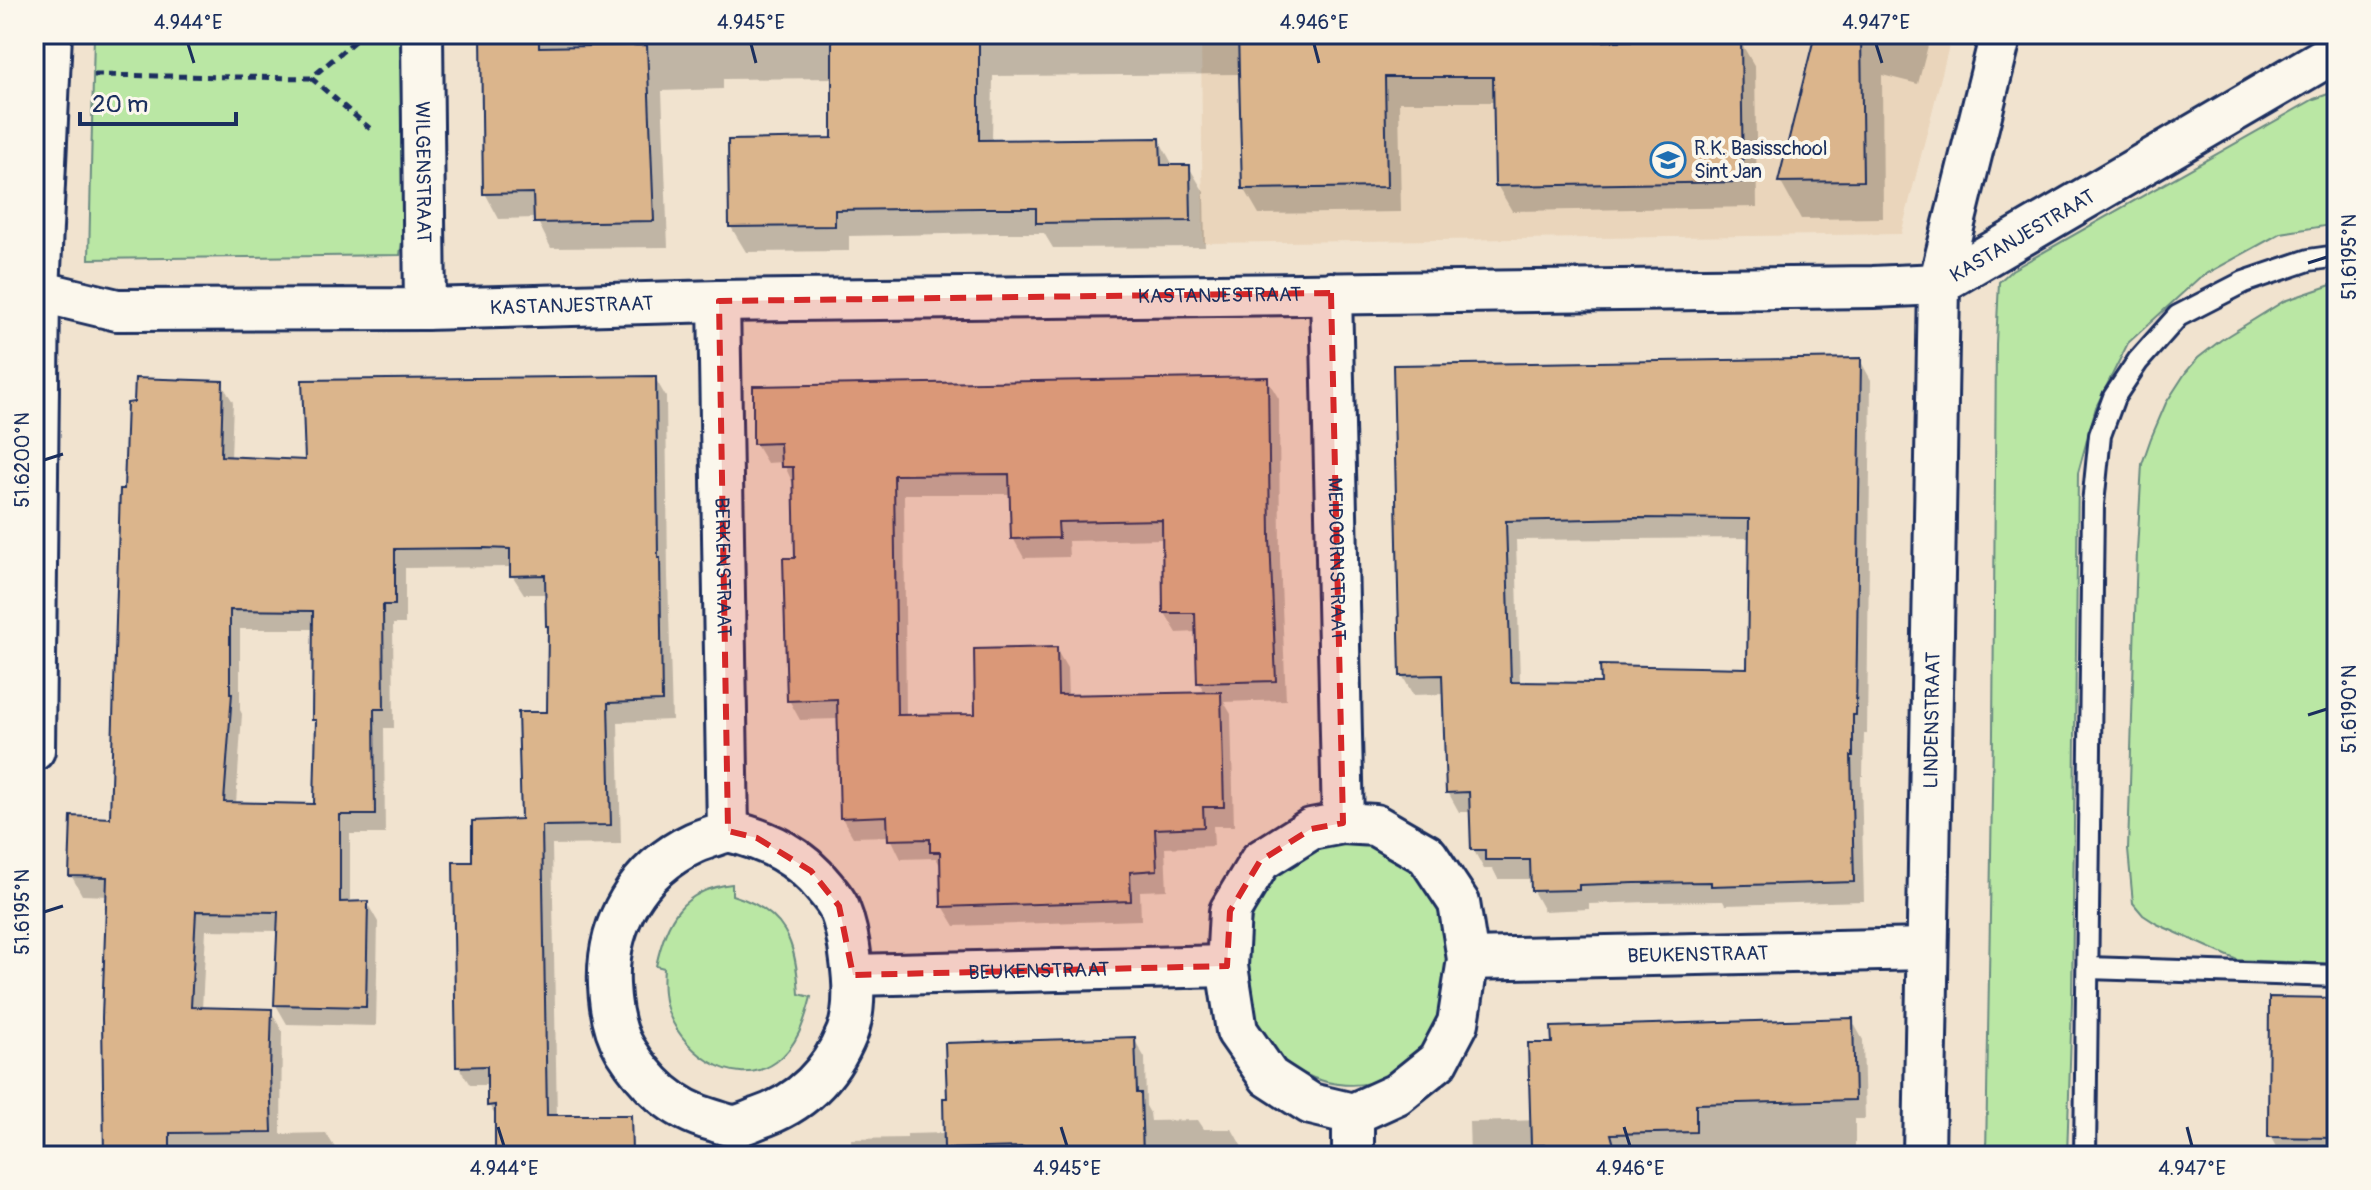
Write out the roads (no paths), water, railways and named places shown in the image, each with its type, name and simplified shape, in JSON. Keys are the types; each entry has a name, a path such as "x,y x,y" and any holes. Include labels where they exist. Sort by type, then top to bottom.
{"street":[{"path":"34,750 37,290 51,34"},
{"name":"WILGENSTRAAT","path":"422,34 425,309"},
{"name":"LINDENSTRAAT","path":"1924,1156 1939,284 2001,34"},
{"name":"KASTANJESTRAAT","path":"37,290 117,310 425,309 719,301 1939,284 2337,51"},
{"name":"MEIDOORNSTRAAT","path":"1331,293 1343,823"},
{"name":"BERKENSTRAAT","path":"719,301 728,831"},
{"path":"1343,823 1375,825 1427,855 1459,903 1468,959 1458,1023 1438,1061 1397,1094 1353,1114 1311,1104 1269,1077 1237,1031 1227,966 1230,911 1260,861 1311,829 1343,823"},
{"path":"728,831 757,838 783,850 811,871 839,906 853,975 848,1030 834,1060 808,1092 734,1141 664,1097 640,1074 622,1044 610,1004 608,969 614,936 624,908 644,879 665,860 694,843 728,831"},
{"name":"BEUKENSTRAAT","path":"1468,959 1926,949"},
{"name":"BEUKENSTRAAT","path":"853,975 1227,966"},
{"path":"1353,1114 1353,1156"}],"lane":[{"path":"2085,1156 2093,504 2100,435 2114,397 2138,361 2178,316 2244,282 2309,260 2337,256"},
{"path":"2088,968 2337,976"}],"place":[{"name":"R.K. Basisschool Sint Jan","path":"1668,160"}]}
